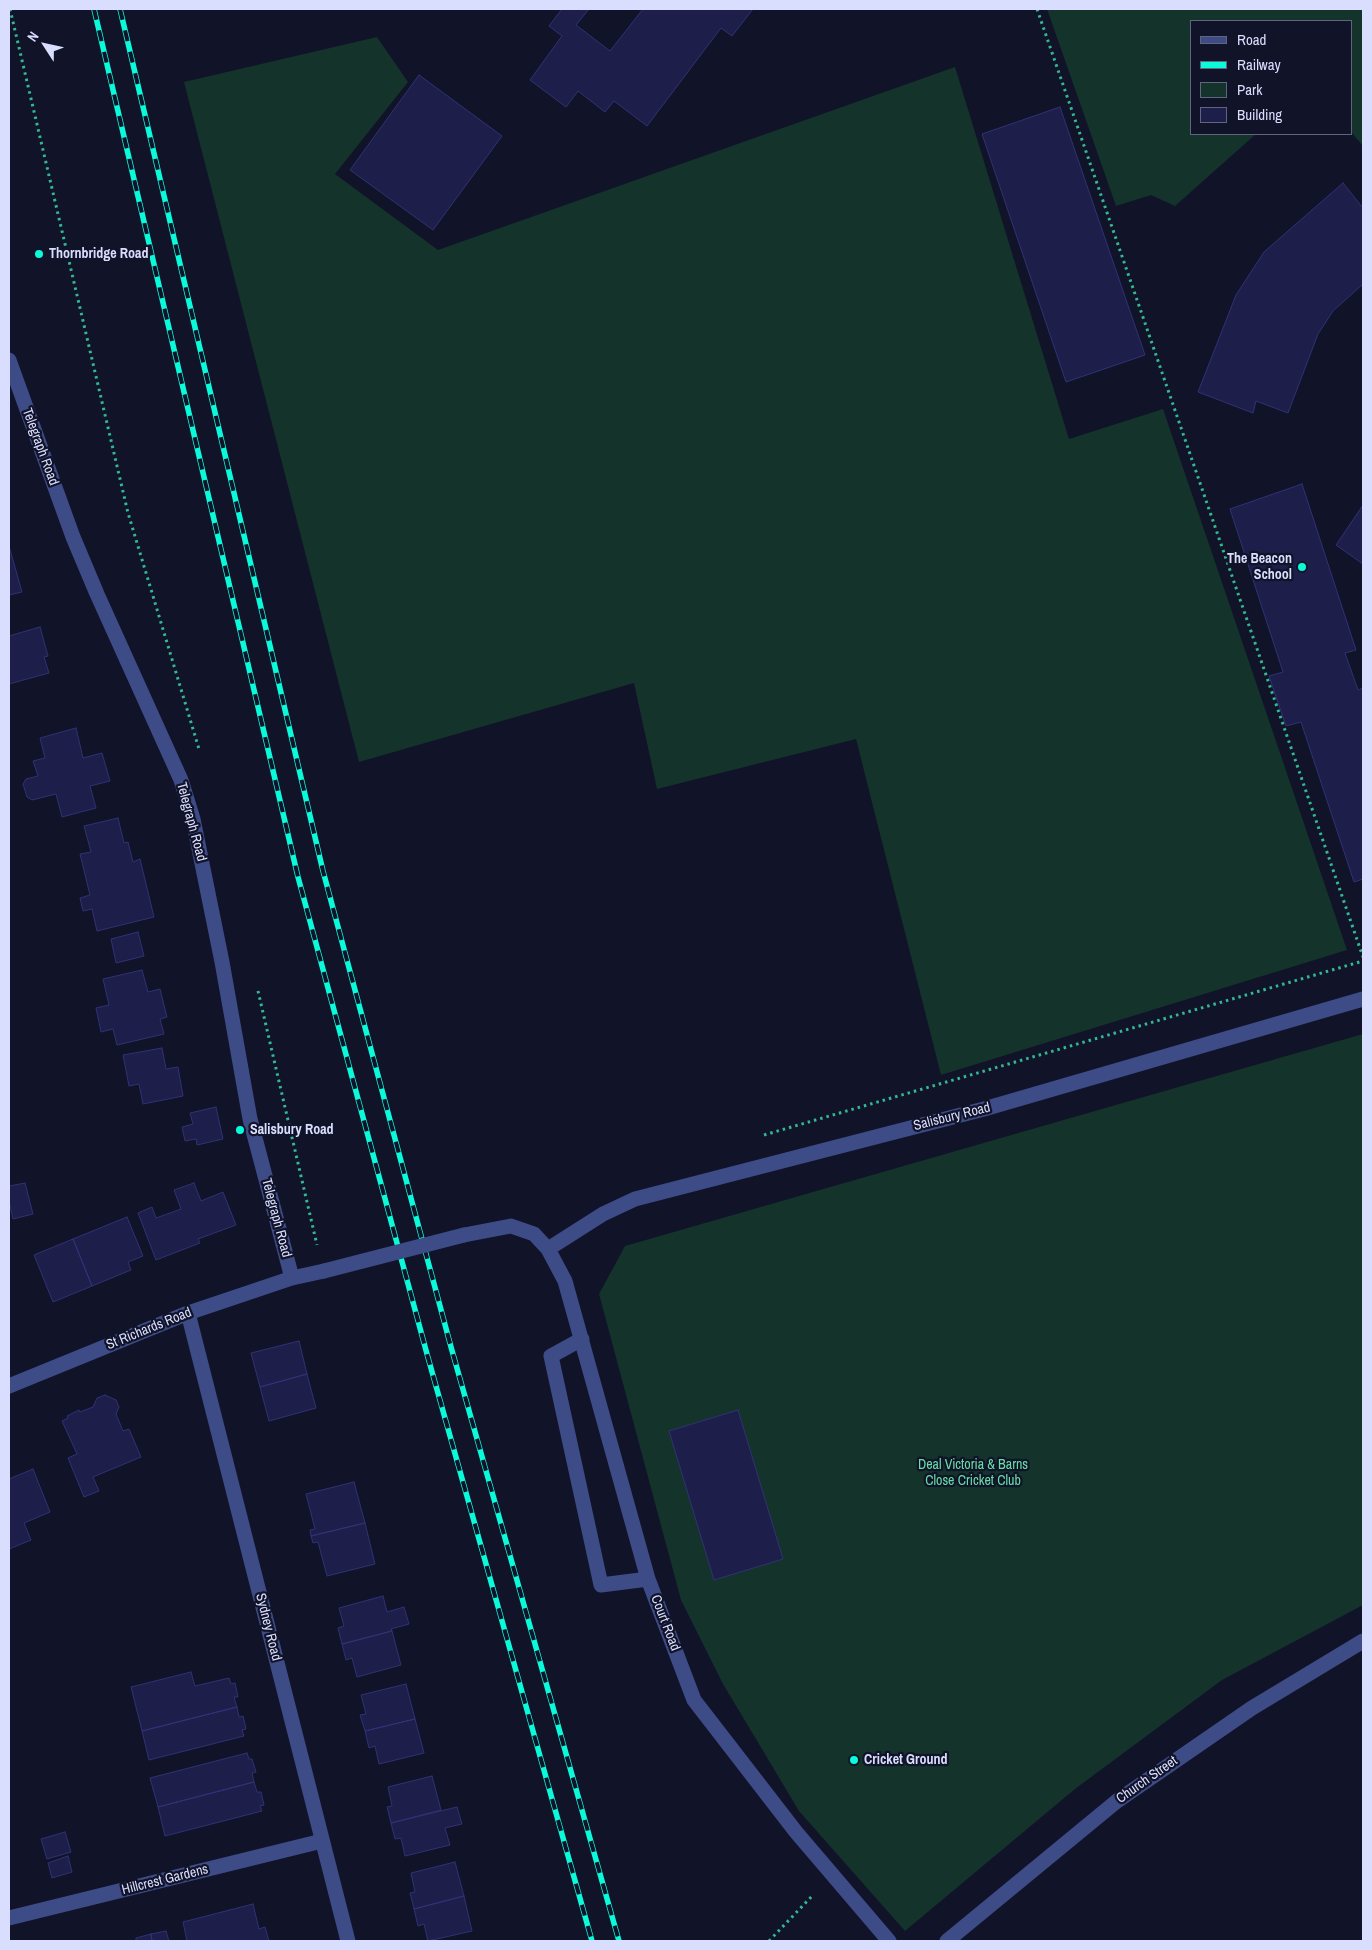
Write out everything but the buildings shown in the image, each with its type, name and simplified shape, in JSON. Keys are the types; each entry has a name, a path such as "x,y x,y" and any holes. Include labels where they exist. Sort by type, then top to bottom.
{"street":[{"name":"Telegraph Road","path":"9,360 73,536 97,594 181,780 193,819 222,962 250,1119 292,1278"},
{"name":"Salisbury Road","path":"548,1249 604,1214 635,1199 984,1109 1363,999"},
{"path":"292,1278 464,1235 511,1226 534,1234 548,1249"},
{"name":"Court Road","path":"548,1249 565,1281 648,1579 694,1700 796,1832 889,1941"},
{"name":"St Richards Road","path":"9,1386 188,1313 292,1278"},
{"name":"Sydney Road","path":"188,1313 348,1941"},
{"path":"582,1339 551,1356 601,1585 648,1579"},
{"name":"Church Street","path":"947,1941 1117,1800 1252,1708 1363,1641"},
{"name":"Hillcrest Gardens","path":"9,1918 322,1841"}],"path":[{"path":"10,9 128,514 202,758"},
{"path":"1037,9 1363,957"},
{"path":"763,1135 1363,961"},
{"path":"257,988 309,1217 324,1270"},
{"path":"769,1941 806,1901 834,1876"}],"green space":[{"path":"1047,9 1363,9 1363,146 1352,133 1352,20 1190,20 1190,135 1255,135 1175,206 1151,195 1116,206"},
{"path":"377,37 408,82 335,174 438,250 955,67 1069,439 1163,409 1347,950 941,1075 856,739 657,789 634,683 359,762 184,82"},
{"name":"Deal Victoria & Barns Close Cricket Club","path":"1363,1034 1363,1605 1222,1680 1075,1789 905,1931 799,1811 723,1684 681,1600 599,1294 625,1246"}],"railway":[{"path":"94,9 298,877 427,1354 592,1941"},
{"path":"120,9 323,871 451,1347 619,1941"}],"place":[{"name":"Thornbridge Road","path":"39,254"},
{"name":"The Beacon School","path":"1302,567"},
{"name":"Salisbury Road","path":"240,1130"},
{"name":"Cricket Ground","path":"854,1760"}]}
